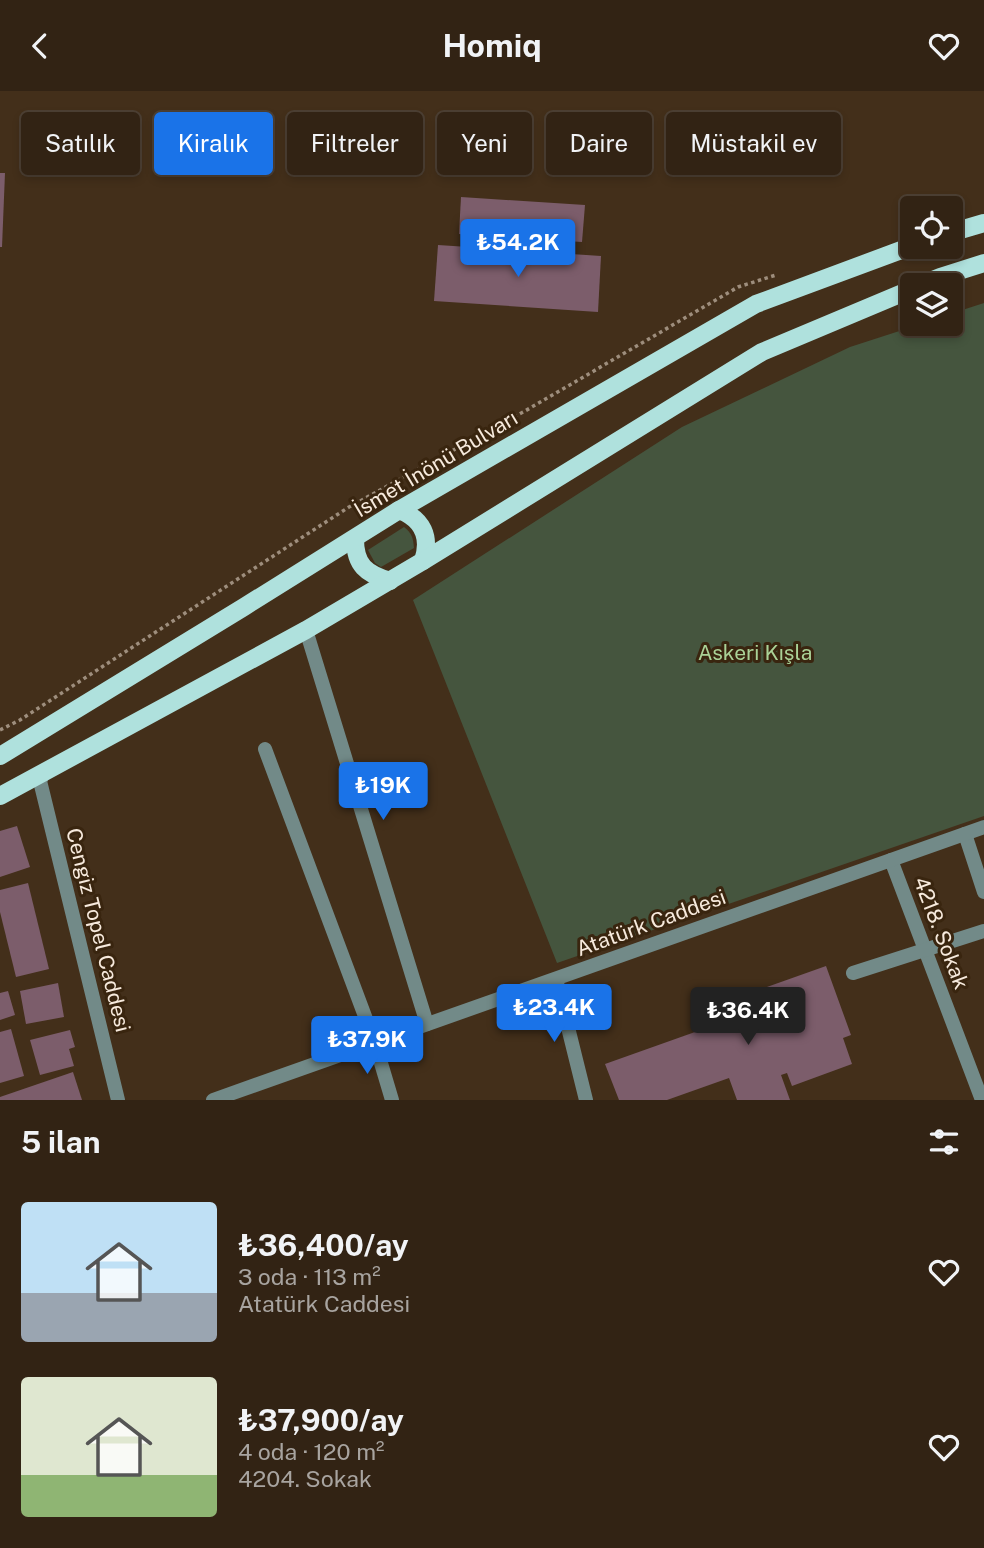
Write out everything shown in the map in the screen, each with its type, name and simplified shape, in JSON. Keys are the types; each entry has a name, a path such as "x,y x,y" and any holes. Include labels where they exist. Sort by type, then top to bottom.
{"main road":[{"path":"963,229 984,223"},
{"name":"İsmet İnönü Bulvarı","path":"0,757 399,510 756,305 900,251"},
{"path":"953,273 984,263"},
{"path":"0,796 306,630 762,352 900,294"},
{"path":"399,510 418,521 424,530 426,551 423,561"},
{"path":"355,539 355,550 365,570 390,581"}],"street":[{"path":"306,630 427,1024"},
{"path":"265,749 375,1043 392,1100"},
{"name":"Cengiz Topel Caddesi","path":"45,770 40,781 118,1100"},
{"name":"Atatürk Caddesi","path":"213,1100 250,1094 427,1024 984,827"},
{"path":"965,834 984,892"},
{"name":"4218. Sokak","path":"891,860 982,1100"},
{"path":"853,973 984,931"},
{"path":"556,979 586,1100"}],"green space":[{"name":"Askeri Kışla","path":"984,303 984,816 557,963 413,600 682,427 850,347 900,331 900,336 963,336 963,310"},
{"path":"404,527 412,536 414,548 381,567 375,563 368,550"}],"building":[{"path":"0,173 5,173 2,247 0,247"},
{"path":"461,197 585,205 582,242 459,234"},
{"path":"438,245 601,256 598,312 434,301"},
{"path":"17,826 30,867 0,877 0,831"},
{"path":"28,883 49,969 16,977 0,912 0,890"},
{"path":"826,966 851,1035 843,1038 852,1064 792,1086 787,1073 781,1075 790,1100 737,1100 729,1078 667,1100 619,1100 605,1064 740,1016 733,999"},
{"path":"58,983 64,1017 26,1024 20,991"},
{"path":"8,991 15,1015 0,1020 0,993"},
{"path":"11,1029 24,1076 0,1083 0,1032"},
{"path":"70,1030 75,1047 69,1049 74,1066 40,1075 30,1040"},
{"path":"73,1072 82,1100 0,1100 0,1097"}]}
